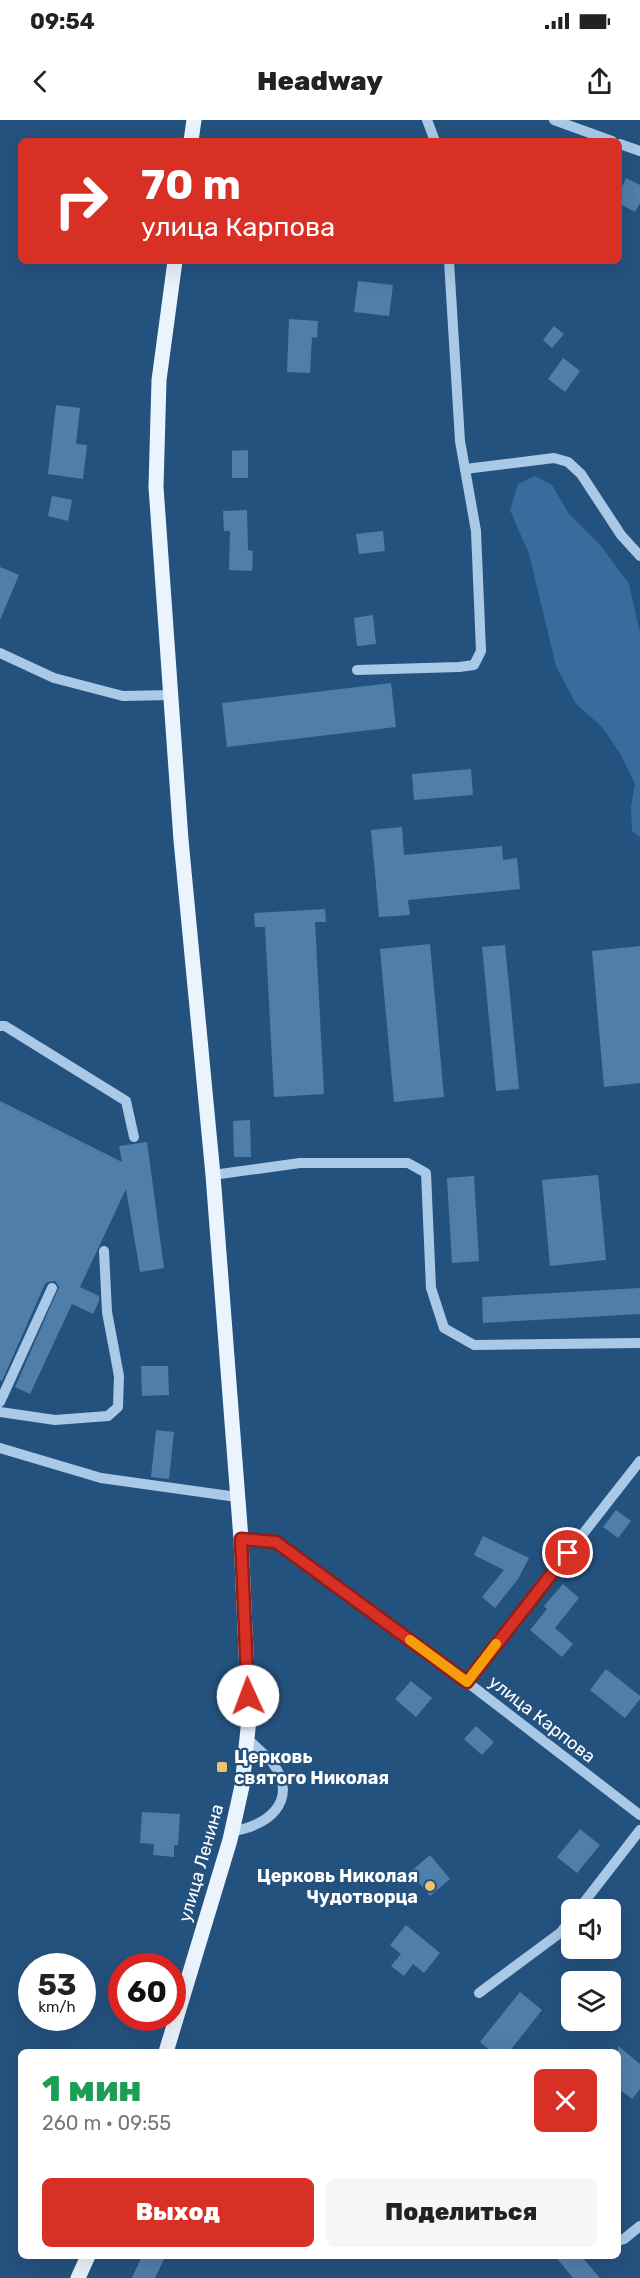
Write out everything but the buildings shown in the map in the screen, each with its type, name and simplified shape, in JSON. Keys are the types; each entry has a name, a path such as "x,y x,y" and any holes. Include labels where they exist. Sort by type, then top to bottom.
{"main road":[{"path":"191,138 194,120"},
{"name":"улица Ленина","path":"167,2049 232,1831 242,1786 249,1719 241,1539 213,1175 182,840 156,487 159,380 175,264"},
{"path":"78,2278 87,2259"}],"street":[{"path":"427,120 434,138"},
{"path":"554,120 604,138"},
{"path":"622,145 640,151"},
{"path":"357,670 459,667 474,664 481,651 476,531 460,441 449,264"},
{"path":"465,469 554,458 568,462 581,474 621,535 640,556"},
{"path":"0,653 54,678 123,696 171,695"},
{"path":"0,1026 5,1026 126,1101 134,1137"},
{"path":"213,1175 300,1163 408,1162 426,1173 431,1288 444,1328 474,1345 640,1343"},
{"path":"0,1412 55,1420 108,1416 118,1407 118,1376 107,1312 104,1251"},
{"path":"0,1402 52,1288"},
{"path":"0,1448 100,1478 237,1497"},
{"path":"467,1682 640,1461"},
{"name":"улица Карпова","path":"241,1539 276,1542 467,1682 640,1815"},
{"path":"232,1831 249,1829 268,1819 279,1808 283,1783 274,1765 247,1738"},
{"path":"587,1899 640,1830"},
{"path":"479,1993 561,1932"},
{"path":"621,2240 640,2226"}],"shaded area":[{"path":"535,476 552,485 569,514 601,546 629,584 640,633 640,837 632,831 631,806 635,784 621,755 602,727 576,704 556,666 529,554 510,510 518,484"}],"slow traffic":[{"path":"410,1640 467,1682 496,1644"}],"place":[{"name":"Церковь святого Николая","path":"222,1767"},
{"name":"Церковь Николая Чудотворца","path":"430,1886"}],"route":[{"path":"248,1696 241,1539 276,1542 467,1682 568,1553"}]}
